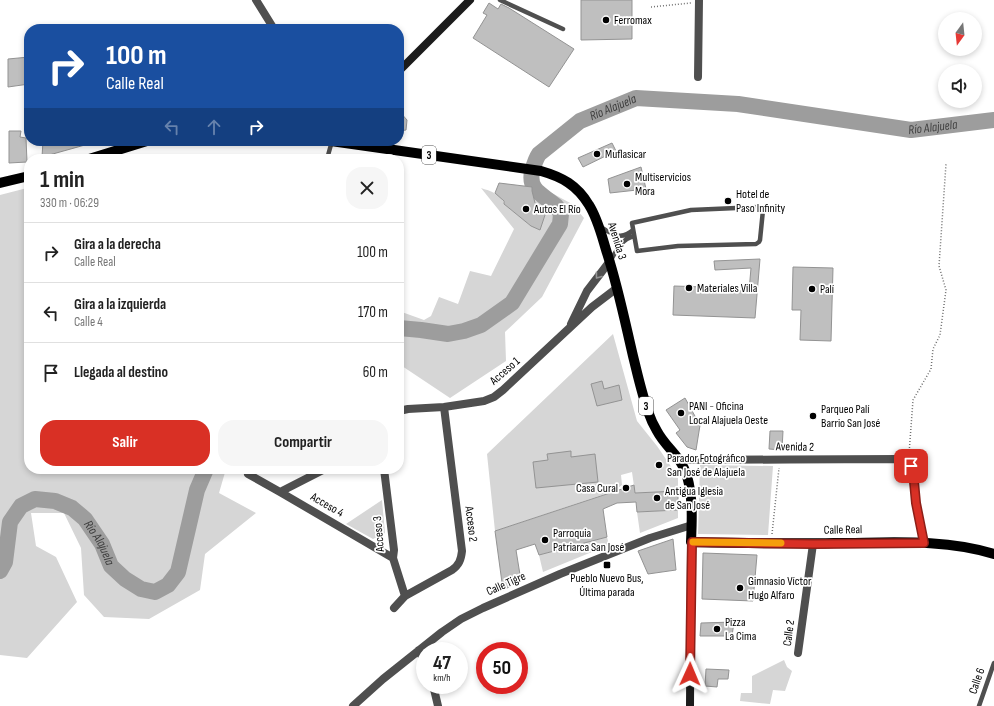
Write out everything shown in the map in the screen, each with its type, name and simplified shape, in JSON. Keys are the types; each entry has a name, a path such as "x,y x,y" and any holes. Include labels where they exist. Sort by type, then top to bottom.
{"main road":[{"path":"404,66 470,0"},
{"path":"101,154 121,146"},
{"name":"Avenida 3","path":"372,146 541,170 560,177 573,186 589,204 599,226 610,261 641,391 656,431 680,460 690,487 692,542"},
{"path":"0,183 24,177"},
{"path":"690,706 692,542"},
{"name":"Calle Real","path":"692,542 813,544 924,543 979,549 994,554"}],"street":[{"path":"256,0 271,24"},
{"path":"698,78 699,1"},
{"name":"Acceso 1","path":"568,330 587,291 610,261"},
{"name":"Acceso 1","path":"404,410 444,407 484,401 494,397 592,307 617,288"},
{"name":"Acceso 2","path":"394,608 405,596 452,570 458,566 461,560 462,551 444,407"},
{"name":"Avenida 2","path":"680,460 899,459 908,463"},
{"path":"908,463 913,471 916,503 924,543"},
{"name":"Acceso 4","path":"248,474 393,558"},
{"path":"280,492 315,474"},
{"name":"Acceso 3","path":"385,474 394,550 393,558 405,596"},
{"name":"Calle Tigre","path":"430,642 442,632 483,608 560,574 650,538 692,525"},
{"name":"Calle 2","path":"798,653 813,544"},
{"name":"Calle Tigre","path":"352,706 416,653"},
{"path":"435,694 438,706"}],"lane":[{"path":"500,0 563,29"},
{"path":"759,207 763,210 760,240 756,244 678,246 637,251 634,236 632,223 691,210 759,207"},
{"path":"599,226 613,235 620,236 629,234 633,230"},
{"path":"610,261 620,244 634,236"},
{"name":"Calle 6","path":"979,706 994,663"}],"path":[{"path":"652,7 699,1"},
{"path":"908,463 913,400 931,369 933,349 940,335 946,290 939,266 946,164"},
{"path":"770,543 780,459"}],"shaded area":[{"path":"526,179 572,204 584,218 542,297 505,332 506,361 450,398 404,367 404,313 424,320 431,316 439,297 458,304 470,271 491,276 514,229 481,188 498,195 504,204 531,226 540,229 545,215 535,203 532,191"},
{"path":"24,189 24,474 225,474 219,493 256,513 205,554 200,590 149,619 104,617 84,595 81,548 64,513 31,513 36,546 56,557 77,602 27,658 0,655 0,195"},
{"path":"613,334 637,421 657,446 674,471 678,478 678,491 635,493 632,472 621,475 622,485 614,491 495,531 487,454"},
{"path":"700,465 773,466 768,535 698,534"},
{"path":"382,500 385,533 373,539 346,524"},
{"path":"678,510 678,518 640,533 637,512"},
{"path":"607,537 609,545 543,572 539,555"},
{"path":"784,660 787,667 792,671 785,691 773,690 770,704 740,701 741,693 752,693 752,676"}],"building":[{"name":"Ferromax","path":"581,0 632,0 632,39 581,40"},
{"path":"489,3 498,9 501,4 509,8 574,49 549,87 473,38 487,15 483,13"},
{"path":"24,57 24,85 8,87 8,59"},
{"path":"404,117 407,120 406,130 404,130"},
{"path":"9,131 21,131 20,137 24,138 24,146 26,146 27,154 24,154 24,162 9,163"},
{"name":"Muflasicar","path":"612,143 616,151 583,167 578,158"},
{"path":"43,146 81,146 53,154 42,154"},
{"name":"Multiservicios Mora","path":"641,167 646,189 610,193 608,179"},
{"name":"Autos El Río","path":"499,183 532,187 535,203 545,215 540,230 531,226 504,204 504,201 495,193"},
{"name":"Materiales Villa","path":"760,259 755,318 673,315 674,286 704,287 704,290 749,291 751,268 715,270 714,261"},
{"name":"Palí","path":"793,267 833,268 831,341 800,340 801,310 792,310"},
{"path":"602,381 604,389 619,385 622,400 597,406 591,384"},
{"path":"685,398 696,418 701,419 696,450 687,447 676,433 680,430 666,410"},
{"path":"770,431 783,431 782,450 769,449"},
{"path":"571,451 571,457 595,454 598,482 536,488 533,462 548,460 547,454"},
{"name":"Parroquia Patriarca San José","path":"634,485 635,493 678,491 678,510 637,512 636,502 617,503 603,509 607,537 539,555 535,544 516,550 521,581 503,590 495,531"},
{"path":"673,539 676,570 648,574 638,551"},
{"path":"703,553 757,555 753,601 702,599"},
{"name":"Pizza La Cima","path":"734,622 732,636 700,636 701,623"},
{"path":"706,669 729,670 728,679 718,679 717,687 705,686"}],"waterway":[{"name":"Río Alajuela","path":"404,328 448,334 464,331 481,325 512,303 560,224 561,214 556,206 538,192 532,184 532,172 539,154 580,121 636,98 738,104 911,130 994,120"},
{"name":"Río Alajuela","path":"0,571 5,562 10,522 21,506 35,499 55,501 72,508 85,519 102,544 111,566 125,579 141,589 155,592 168,585 178,572 197,490 204,474"}],"slow traffic":[{"path":"693,542 781,543"}],"place":[{"name":"Ferromax","path":"606,20"},
{"name":"Muflasicar","path":"597,154"},
{"name":"Multiservicios Mora","path":"627,184"},
{"name":"Hotel de Paso Infinity","path":"728,201"},
{"name":"Autos El Río","path":"526,209"},
{"name":"Materiales Villa","path":"689,288"},
{"name":"Palí","path":"812,289"},
{"name":"PANI - Oficina Local Alajuela Oeste","path":"681,413"},
{"name":"Parqueo Palí Barrio San José","path":"813,416"},
{"name":"Parador Fotográfico San José de Alajuela","path":"659,465"},
{"name":"Casa Cural","path":"626,488"},
{"name":"Antigua Iglesia de San José","path":"657,498"},
{"name":"Parroquia Patriarca San José","path":"545,540"},
{"name":"Pueblo Nuevo Bus, Última parada","path":"607,565"},
{"name":"Gimnasio Víctor Hugo Alfaro","path":"740,588"},
{"name":"Pizza La Cima","path":"717,629"}],"route":[{"path":"690,674 692,542 813,544 924,543 916,503 913,471 911,466"}]}
